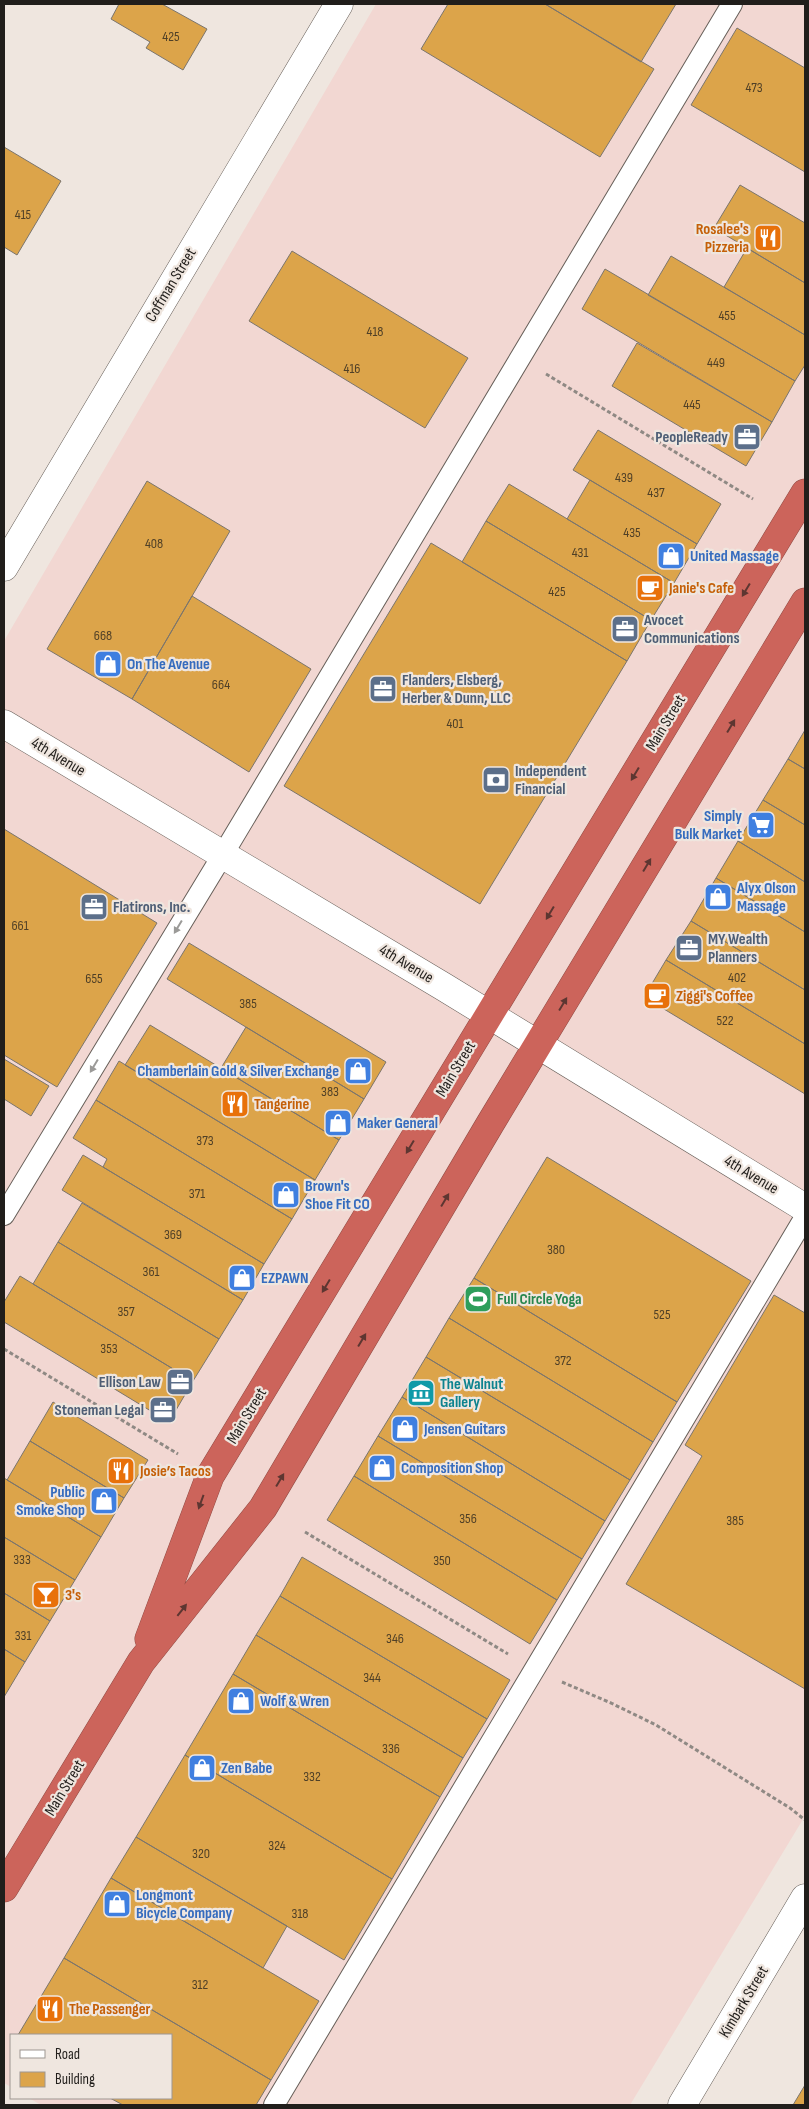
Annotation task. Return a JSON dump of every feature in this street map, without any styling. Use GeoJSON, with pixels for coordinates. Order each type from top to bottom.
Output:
{"type":"FeatureCollection","features":[{"type":"Feature","properties":{"kind":"highway","name":"Main Street"},"geometry":{"type":"LineString","coordinates":[[141,1662],[210,1476],[805,493]]}},
{"type":"Feature","properties":{"kind":"highway","name":"Main Street"},"geometry":{"type":"LineString","coordinates":[[4,1888],[141,1662],[263,1508],[805,602]]}},
{"type":"Feature","properties":{"kind":"street","name":"Coffman Street"},"geometry":{"type":"LineString","coordinates":[[4,567],[339,4]]}},
{"type":"Feature","properties":{"kind":"street","name":"4th Avenue"},"geometry":{"type":"LineString","coordinates":[[4,724],[489,1015],[805,1208]]}},
{"type":"Feature","properties":{"kind":"street","name":"Kimbark Street"},"geometry":{"type":"LineString","coordinates":[[682,2105],[805,1898]]}},
{"type":"Feature","properties":{"kind":"lane"},"geometry":{"type":"LineString","coordinates":[[4,1215],[222,856],[732,4]]}},
{"type":"Feature","properties":{"kind":"lane"},"geometry":{"type":"LineString","coordinates":[[274,2105],[805,1216]]}},
{"type":"Feature","properties":{"kind":"path"},"geometry":{"type":"LineString","coordinates":[[520,358],[752,499]]}},
{"type":"Feature","properties":{"kind":"path"},"geometry":{"type":"LineString","coordinates":[[4,1349],[178,1454]]}},
{"type":"Feature","properties":{"kind":"shaded area"},"geometry":{"type":"Polygon","coordinates":[[[376,4],[805,4],[805,1816],[630,2105],[41,2105],[31,2099],[172,2099],[172,2034],[10,2034],[10,2086],[4,2083],[4,641],[376,4]]]}},
{"type":"Feature","properties":{"kind":"building"},"geometry":{"type":"Polygon","coordinates":[[[119,4],[162,4],[207,29],[183,70],[146,48],[150,42],[111,19],[119,4]]]}},
{"type":"Feature","properties":{"kind":"building"},"geometry":{"type":"Polygon","coordinates":[[[448,4],[545,4],[654,69],[600,157],[421,49],[448,4]]]}},
{"type":"Feature","properties":{"kind":"building"},"geometry":{"type":"Polygon","coordinates":[[[545,4],[676,4],[641,62],[545,4]]]}},
{"type":"Feature","properties":{"kind":"building"},"geometry":{"type":"Polygon","coordinates":[[[737,28],[805,68],[805,172],[691,105],[737,28]]]}},
{"type":"Feature","properties":{"kind":"building"},"geometry":{"type":"Polygon","coordinates":[[[4,147],[61,181],[17,255],[4,247],[4,147]]]}},
{"type":"Feature","properties":{"kind":"building","name":"Rosalee's Pizzeria"},"geometry":{"type":"Polygon","coordinates":[[[740,185],[805,223],[805,283],[714,228],[740,185]]]}},
{"type":"Feature","properties":{"kind":"building"},"geometry":{"type":"Polygon","coordinates":[[[747,248],[805,283],[805,335],[724,287],[747,248]]]}},
{"type":"Feature","properties":{"kind":"building"},"geometry":{"type":"Polygon","coordinates":[[[292,251],[468,358],[425,428],[249,321],[292,251]]]}},
{"type":"Feature","properties":{"kind":"building"},"geometry":{"type":"Polygon","coordinates":[[[671,256],[805,335],[805,365],[795,381],[648,295],[671,256]]]}},
{"type":"Feature","properties":{"kind":"building"},"geometry":{"type":"Polygon","coordinates":[[[605,269],[795,381],[772,422],[582,309],[605,269]]]}},
{"type":"Feature","properties":{"kind":"building"},"geometry":{"type":"Polygon","coordinates":[[[637,343],[772,422],[746,466],[612,386],[637,343]]]}},
{"type":"Feature","properties":{"kind":"building"},"geometry":{"type":"Polygon","coordinates":[[[598,430],[721,504],[697,544],[573,470],[598,430]]]}},
{"type":"Feature","properties":{"kind":"building"},"geometry":{"type":"Polygon","coordinates":[[[590,480],[697,544],[674,583],[567,519],[590,480]]]}},
{"type":"Feature","properties":{"kind":"building"},"geometry":{"type":"Polygon","coordinates":[[[147,481],[230,531],[132,699],[47,649],[147,481]]]}},
{"type":"Feature","properties":{"kind":"building"},"geometry":{"type":"Polygon","coordinates":[[[509,484],[674,583],[651,620],[486,521],[509,484]]]}},
{"type":"Feature","properties":{"kind":"building"},"geometry":{"type":"Polygon","coordinates":[[[486,521],[651,620],[627,661],[462,562],[486,521]]]}},
{"type":"Feature","properties":{"kind":"building"},"geometry":{"type":"Polygon","coordinates":[[[431,543],[627,661],[480,904],[284,786],[431,543]]]}},
{"type":"Feature","properties":{"kind":"building"},"geometry":{"type":"Polygon","coordinates":[[[192,596],[311,669],[249,772],[132,699],[192,596]]]}},
{"type":"Feature","properties":{"kind":"building"},"geometry":{"type":"Polygon","coordinates":[[[805,730],[805,769],[788,759],[805,730]]]}},
{"type":"Feature","properties":{"kind":"building"},"geometry":{"type":"Polygon","coordinates":[[[788,759],[805,769],[805,825],[763,800],[788,759]]]}},
{"type":"Feature","properties":{"kind":"building"},"geometry":{"type":"Polygon","coordinates":[[[763,800],[805,825],[805,882],[738,841],[763,800]]]}},
{"type":"Feature","properties":{"kind":"building"},"geometry":{"type":"Polygon","coordinates":[[[4,829],[157,923],[57,1087],[4,1055],[4,829]]]}},
{"type":"Feature","properties":{"kind":"building"},"geometry":{"type":"Polygon","coordinates":[[[738,841],[805,882],[805,932],[716,878],[738,841]]]}},
{"type":"Feature","properties":{"kind":"building"},"geometry":{"type":"Polygon","coordinates":[[[716,878],[805,932],[805,990],[691,921],[716,878]]]}},
{"type":"Feature","properties":{"kind":"building"},"geometry":{"type":"Polygon","coordinates":[[[691,921],[805,990],[805,1044],[666,960],[691,921]]]}},
{"type":"Feature","properties":{"kind":"building"},"geometry":{"type":"Polygon","coordinates":[[[189,943],[386,1062],[364,1099],[167,979],[189,943]]]}},
{"type":"Feature","properties":{"kind":"building"},"geometry":{"type":"Polygon","coordinates":[[[666,960],[805,1044],[805,1094],[644,997],[666,960]]]}},
{"type":"Feature","properties":{"kind":"building","name":"Tangerine"},"geometry":{"type":"Polygon","coordinates":[[[150,1025],[339,1140],[315,1180],[125,1065],[150,1025]]]}},
{"type":"Feature","properties":{"kind":"building"},"geometry":{"type":"Polygon","coordinates":[[[246,1027],[364,1099],[339,1140],[221,1068],[246,1027]]]}},
{"type":"Feature","properties":{"kind":"building"},"geometry":{"type":"Polygon","coordinates":[[[4,1059],[49,1086],[31,1116],[4,1099],[4,1059]]]}},
{"type":"Feature","properties":{"kind":"building"},"geometry":{"type":"Polygon","coordinates":[[[119,1061],[315,1180],[292,1219],[96,1100],[119,1061]]]}},
{"type":"Feature","properties":{"kind":"building"},"geometry":{"type":"Polygon","coordinates":[[[96,1100],[292,1219],[264,1264],[103,1167],[107,1159],[73,1138],[96,1100]]]}},
{"type":"Feature","properties":{"kind":"building"},"geometry":{"type":"Polygon","coordinates":[[[83,1155],[264,1264],[243,1300],[62,1190],[83,1155]]]}},
{"type":"Feature","properties":{"kind":"building"},"geometry":{"type":"Polygon","coordinates":[[[547,1157],[751,1281],[677,1402],[474,1278],[547,1157]]]}},
{"type":"Feature","properties":{"kind":"building"},"geometry":{"type":"Polygon","coordinates":[[[82,1203],[243,1300],[219,1339],[58,1242],[82,1203]]]}},
{"type":"Feature","properties":{"kind":"building"},"geometry":{"type":"Polygon","coordinates":[[[58,1242],[219,1339],[193,1381],[33,1284],[58,1242]]]}},
{"type":"Feature","properties":{"kind":"building"},"geometry":{"type":"Polygon","coordinates":[[[20,1276],[193,1381],[169,1422],[4,1322],[4,1302],[20,1276]]]}},
{"type":"Feature","properties":{"kind":"building"},"geometry":{"type":"Polygon","coordinates":[[[474,1278],[677,1402],[653,1442],[449,1318],[474,1278]]]}},
{"type":"Feature","properties":{"kind":"building"},"geometry":{"type":"Polygon","coordinates":[[[774,1295],[805,1313],[805,1689],[626,1584],[702,1456],[685,1445],[774,1295]]]}},
{"type":"Feature","properties":{"kind":"building"},"geometry":{"type":"Polygon","coordinates":[[[449,1318],[653,1442],[630,1480],[426,1357],[449,1318]]]}},
{"type":"Feature","properties":{"kind":"building"},"geometry":{"type":"Polygon","coordinates":[[[426,1357],[630,1480],[605,1521],[402,1397],[426,1357]]]}},
{"type":"Feature","properties":{"kind":"building"},"geometry":{"type":"Polygon","coordinates":[[[402,1397],[605,1521],[582,1559],[378,1436],[402,1397]]]}},
{"type":"Feature","properties":{"kind":"building"},"geometry":{"type":"Polygon","coordinates":[[[53,1402],[148,1460],[124,1498],[30,1441],[53,1402]]]}},
{"type":"Feature","properties":{"kind":"building"},"geometry":{"type":"Polygon","coordinates":[[[378,1436],[582,1559],[557,1600],[354,1476],[378,1436]]]}},
{"type":"Feature","properties":{"kind":"building"},"geometry":{"type":"Polygon","coordinates":[[[30,1441],[124,1498],[101,1537],[7,1480],[30,1441]]]}},
{"type":"Feature","properties":{"kind":"building"},"geometry":{"type":"Polygon","coordinates":[[[354,1476],[557,1600],[530,1644],[327,1520],[354,1476]]]}},
{"type":"Feature","properties":{"kind":"building"},"geometry":{"type":"Polygon","coordinates":[[[4,1478],[101,1537],[75,1580],[4,1537],[4,1478]]]}},
{"type":"Feature","properties":{"kind":"building"},"geometry":{"type":"Polygon","coordinates":[[[4,1537],[75,1580],[50,1621],[4,1593],[4,1537]]]}},
{"type":"Feature","properties":{"kind":"building"},"geometry":{"type":"Polygon","coordinates":[[[302,1557],[510,1680],[487,1719],[280,1596],[302,1557]]]}},
{"type":"Feature","properties":{"kind":"building"},"geometry":{"type":"Polygon","coordinates":[[[4,1593],[50,1621],[25,1662],[4,1649],[4,1593]]]}},
{"type":"Feature","properties":{"kind":"building"},"geometry":{"type":"Polygon","coordinates":[[[280,1596],[487,1719],[463,1758],[256,1635],[280,1596]]]}},
{"type":"Feature","properties":{"kind":"building"},"geometry":{"type":"Polygon","coordinates":[[[256,1635],[463,1758],[440,1797],[233,1674],[256,1635]]]}},
{"type":"Feature","properties":{"kind":"building"},"geometry":{"type":"Polygon","coordinates":[[[4,1649],[25,1662],[4,1697],[4,1649]]]}},
{"type":"Feature","properties":{"kind":"building"},"geometry":{"type":"Polygon","coordinates":[[[233,1674],[440,1797],[392,1879],[185,1755],[233,1674]]]}},
{"type":"Feature","properties":{"kind":"building"},"geometry":{"type":"Polygon","coordinates":[[[185,1755],[392,1879],[344,1960],[136,1837],[185,1755]]]}},
{"type":"Feature","properties":{"kind":"building"},"geometry":{"type":"Polygon","coordinates":[[[136,1837],[287,1926],[263,1968],[111,1878],[136,1837]]]}},
{"type":"Feature","properties":{"kind":"building"},"geometry":{"type":"Polygon","coordinates":[[[111,1878],[319,2001],[271,2080],[64,1958],[111,1878]]]}},
{"type":"Feature","properties":{"kind":"building"},"geometry":{"type":"Polygon","coordinates":[[[64,1958],[271,2080],[256,2105],[123,2105],[112,2099],[172,2099],[172,2034],[19,2034],[64,1958]]]}},
{"type":"Feature","properties":{"kind":"building"},"geometry":{"type":"Polygon","coordinates":[[[805,2085],[805,2105],[793,2105],[805,2085]]]}},
{"type":"Feature","properties":{"kind":"place","name":"Rosalee's Pizzeria"},"geometry":{"type":"Point","coordinates":[768,238]}},
{"type":"Feature","properties":{"kind":"place","name":"PeopleReady"},"geometry":{"type":"Point","coordinates":[747,437]}},
{"type":"Feature","properties":{"kind":"place","name":"United Massage"},"geometry":{"type":"Point","coordinates":[671,556]}},
{"type":"Feature","properties":{"kind":"place","name":"Janie's Cafe"},"geometry":{"type":"Point","coordinates":[650,588]}},
{"type":"Feature","properties":{"kind":"place","name":"Avocet Communications"},"geometry":{"type":"Point","coordinates":[625,629]}},
{"type":"Feature","properties":{"kind":"place","name":"On The Avenue"},"geometry":{"type":"Point","coordinates":[108,664]}},
{"type":"Feature","properties":{"kind":"place","name":"Flanders, Elsberg, Herber & Dunn, LLC"},"geometry":{"type":"Point","coordinates":[383,689]}},
{"type":"Feature","properties":{"kind":"place","name":"Independent Financial"},"geometry":{"type":"Point","coordinates":[496,780]}},
{"type":"Feature","properties":{"kind":"place","name":"Simply Bulk Market"},"geometry":{"type":"Point","coordinates":[761,825]}},
{"type":"Feature","properties":{"kind":"place","name":"Alyx Olson Massage"},"geometry":{"type":"Point","coordinates":[718,897]}},
{"type":"Feature","properties":{"kind":"place","name":"Flatirons, Inc."},"geometry":{"type":"Point","coordinates":[94,907]}},
{"type":"Feature","properties":{"kind":"place","name":"MY Wealth Planners"},"geometry":{"type":"Point","coordinates":[689,948]}},
{"type":"Feature","properties":{"kind":"place","name":"Ziggi's Coffee"},"geometry":{"type":"Point","coordinates":[657,996]}},
{"type":"Feature","properties":{"kind":"place","name":"Chamberlain Gold & Silver Exchange"},"geometry":{"type":"Point","coordinates":[358,1071]}},
{"type":"Feature","properties":{"kind":"place","name":"Tangerine"},"geometry":{"type":"Point","coordinates":[235,1104]}},
{"type":"Feature","properties":{"kind":"place","name":"Maker General"},"geometry":{"type":"Point","coordinates":[338,1123]}},
{"type":"Feature","properties":{"kind":"place","name":"Brown's Shoe Fit CO"},"geometry":{"type":"Point","coordinates":[286,1195]}},
{"type":"Feature","properties":{"kind":"place","name":"EZPAWN"},"geometry":{"type":"Point","coordinates":[242,1278]}},
{"type":"Feature","properties":{"kind":"place","name":"Full Circle Yoga"},"geometry":{"type":"Point","coordinates":[478,1299]}},
{"type":"Feature","properties":{"kind":"place","name":"Ellison Law"},"geometry":{"type":"Point","coordinates":[180,1382]}},
{"type":"Feature","properties":{"kind":"place","name":"The Walnut Gallery"},"geometry":{"type":"Point","coordinates":[421,1393]}},
{"type":"Feature","properties":{"kind":"place","name":"Stoneman Legal"},"geometry":{"type":"Point","coordinates":[163,1410]}},
{"type":"Feature","properties":{"kind":"place","name":"Jensen Guitars"},"geometry":{"type":"Point","coordinates":[405,1429]}},
{"type":"Feature","properties":{"kind":"place","name":"Composition Shop"},"geometry":{"type":"Point","coordinates":[382,1468]}},
{"type":"Feature","properties":{"kind":"place","name":"Josie’s Tacos"},"geometry":{"type":"Point","coordinates":[121,1471]}},
{"type":"Feature","properties":{"kind":"place","name":"Public Smoke Shop"},"geometry":{"type":"Point","coordinates":[104,1501]}},
{"type":"Feature","properties":{"kind":"place","name":"3's"},"geometry":{"type":"Point","coordinates":[46,1595]}},
{"type":"Feature","properties":{"kind":"place","name":"Wolf & Wren"},"geometry":{"type":"Point","coordinates":[241,1701]}},
{"type":"Feature","properties":{"kind":"place","name":"Zen Babe"},"geometry":{"type":"Point","coordinates":[202,1768]}},
{"type":"Feature","properties":{"kind":"place","name":"Longmont Bicycle Company"},"geometry":{"type":"Point","coordinates":[117,1904]}},
{"type":"Feature","properties":{"kind":"place","name":"The Passenger"},"geometry":{"type":"Point","coordinates":[50,2009]}}]}
